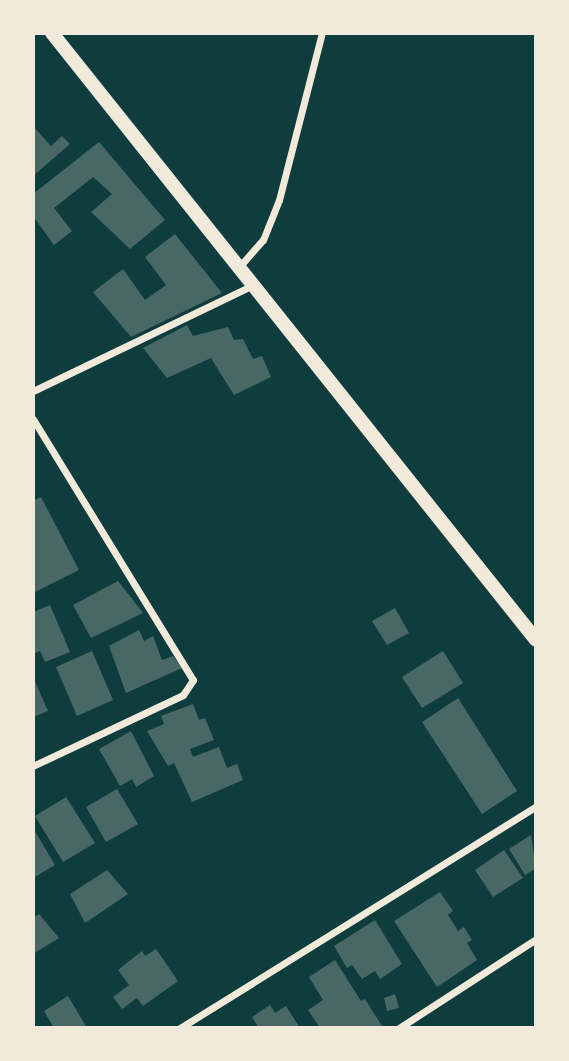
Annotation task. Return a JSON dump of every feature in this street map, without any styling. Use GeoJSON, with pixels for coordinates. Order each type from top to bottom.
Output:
{"type":"FeatureCollection","features":[{"type":"Feature","properties":{"kind":"main road"},"geometry":{"type":"LineString","coordinates":[[52,33],[255,284],[536,640]]}},
{"type":"Feature","properties":{"kind":"street"},"geometry":{"type":"LineString","coordinates":[[240,266],[263,240],[279,200],[322,33]]}},
{"type":"Feature","properties":{"kind":"street"},"geometry":{"type":"LineString","coordinates":[[33,391],[255,284]]}},
{"type":"Feature","properties":{"kind":"street"},"geometry":{"type":"LineString","coordinates":[[33,419],[193,680],[183,695],[33,766]]}},
{"type":"Feature","properties":{"kind":"street"},"geometry":{"type":"LineString","coordinates":[[180,1028],[536,806]]}},
{"type":"Feature","properties":{"kind":"street"},"geometry":{"type":"LineString","coordinates":[[399,1028],[536,939]]}},
{"type":"Feature","properties":{"kind":"building"},"geometry":{"type":"Polygon","coordinates":[[[33,126],[51,146],[62,136],[70,144],[33,176],[33,126]]]}},
{"type":"Feature","properties":{"kind":"building"},"geometry":{"type":"Polygon","coordinates":[[[99,142],[165,220],[130,249],[91,212],[112,194],[93,177],[54,208],[72,231],[54,245],[33,216],[33,194],[99,142]]]}},
{"type":"Feature","properties":{"kind":"building"},"geometry":{"type":"Polygon","coordinates":[[[175,234],[222,293],[131,337],[93,292],[123,269],[145,300],[166,285],[145,257],[175,234]]]}},
{"type":"Feature","properties":{"kind":"building"},"geometry":{"type":"Polygon","coordinates":[[[187,325],[193,336],[228,327],[234,340],[243,339],[253,359],[262,356],[271,377],[234,395],[211,358],[167,378],[143,348],[187,325]]]}},
{"type":"Feature","properties":{"kind":"building"},"geometry":{"type":"Polygon","coordinates":[[[41,497],[79,570],[33,593],[33,501],[41,497]]]}},
{"type":"Feature","properties":{"kind":"building"},"geometry":{"type":"Polygon","coordinates":[[[118,581],[143,613],[91,638],[73,605],[118,581]]]}},
{"type":"Feature","properties":{"kind":"building"},"geometry":{"type":"Polygon","coordinates":[[[50,605],[70,652],[45,662],[40,651],[33,654],[33,612],[50,605]]]}},
{"type":"Feature","properties":{"kind":"building"},"geometry":{"type":"Polygon","coordinates":[[[395,608],[409,633],[387,645],[372,621],[395,608]]]}},
{"type":"Feature","properties":{"kind":"building"},"geometry":{"type":"Polygon","coordinates":[[[139,630],[144,641],[153,636],[162,660],[173,656],[182,668],[126,693],[109,646],[139,630]]]}},
{"type":"Feature","properties":{"kind":"building"},"geometry":{"type":"Polygon","coordinates":[[[92,651],[113,700],[77,716],[56,667],[92,651]]]}},
{"type":"Feature","properties":{"kind":"building"},"geometry":{"type":"Polygon","coordinates":[[[443,651],[463,683],[422,708],[402,677],[443,651]]]}},
{"type":"Feature","properties":{"kind":"building"},"geometry":{"type":"Polygon","coordinates":[[[33,677],[48,711],[33,717],[33,677]]]}},
{"type":"Feature","properties":{"kind":"building"},"geometry":{"type":"Polygon","coordinates":[[[458,698],[517,791],[482,814],[422,722],[458,698]]]}},
{"type":"Feature","properties":{"kind":"building"},"geometry":{"type":"Polygon","coordinates":[[[193,704],[199,720],[205,718],[214,740],[190,749],[193,757],[219,747],[227,768],[237,764],[243,780],[192,802],[174,763],[168,766],[147,731],[164,724],[161,716],[193,704]]]}},
{"type":"Feature","properties":{"kind":"building"},"geometry":{"type":"Polygon","coordinates":[[[131,731],[154,776],[136,787],[132,779],[120,786],[99,749],[131,731]]]}},
{"type":"Feature","properties":{"kind":"building"},"geometry":{"type":"Polygon","coordinates":[[[117,789],[138,824],[106,842],[86,807],[117,789]]]}},
{"type":"Feature","properties":{"kind":"building"},"geometry":{"type":"Polygon","coordinates":[[[66,797],[95,843],[63,862],[35,816],[66,797]]]}},
{"type":"Feature","properties":{"kind":"building"},"geometry":{"type":"Polygon","coordinates":[[[33,828],[55,865],[33,878],[33,828]]]}},
{"type":"Feature","properties":{"kind":"building"},"geometry":{"type":"Polygon","coordinates":[[[531,835],[536,868],[525,875],[509,849],[531,835]]]}},
{"type":"Feature","properties":{"kind":"building"},"geometry":{"type":"Polygon","coordinates":[[[504,850],[523,878],[493,897],[475,870],[504,850]]]}},
{"type":"Feature","properties":{"kind":"building"},"geometry":{"type":"Polygon","coordinates":[[[107,870],[128,894],[85,923],[70,894],[107,870]]]}},
{"type":"Feature","properties":{"kind":"building"},"geometry":{"type":"Polygon","coordinates":[[[440,892],[453,911],[448,915],[458,931],[464,927],[472,940],[467,943],[477,960],[437,987],[394,921],[440,892]]]}},
{"type":"Feature","properties":{"kind":"building"},"geometry":{"type":"Polygon","coordinates":[[[39,914],[59,938],[33,954],[33,918],[39,914]]]}},
{"type":"Feature","properties":{"kind":"building"},"geometry":{"type":"Polygon","coordinates":[[[375,920],[402,964],[380,979],[375,971],[362,979],[352,965],[347,968],[334,946],[375,920]]]}},
{"type":"Feature","properties":{"kind":"building"},"geometry":{"type":"Polygon","coordinates":[[[156,949],[178,981],[143,1006],[137,998],[122,1009],[113,997],[129,985],[118,970],[142,951],[145,956],[156,949]]]}},
{"type":"Feature","properties":{"kind":"building"},"geometry":{"type":"Polygon","coordinates":[[[335,960],[361,1001],[365,999],[382,1026],[320,1028],[308,1010],[323,1000],[309,977],[335,960]]]}},
{"type":"Feature","properties":{"kind":"building"},"geometry":{"type":"Polygon","coordinates":[[[395,994],[399,1008],[387,1011],[384,998],[395,994]]]}},
{"type":"Feature","properties":{"kind":"building"},"geometry":{"type":"Polygon","coordinates":[[[68,996],[87,1028],[54,1028],[44,1011],[68,996]]]}},
{"type":"Feature","properties":{"kind":"building"},"geometry":{"type":"Polygon","coordinates":[[[270,1005],[275,1013],[286,1006],[300,1028],[259,1028],[252,1017],[270,1005]]]}}]}
